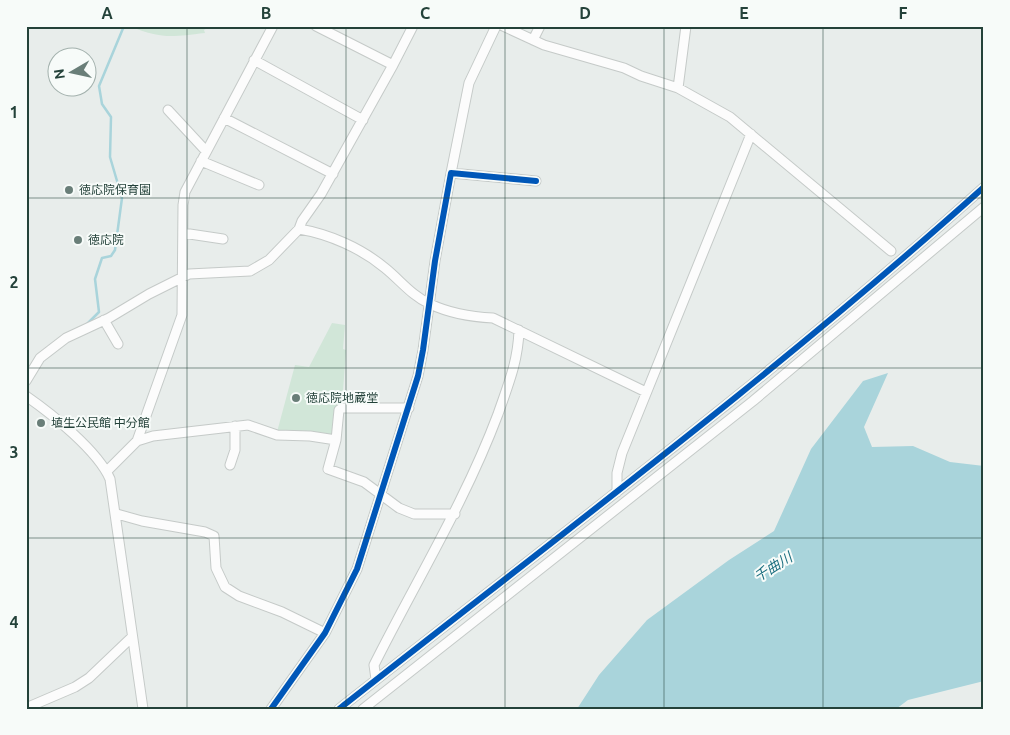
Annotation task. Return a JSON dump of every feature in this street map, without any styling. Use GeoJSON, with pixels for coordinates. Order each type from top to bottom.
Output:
{"type":"FeatureCollection","features":[{"type":"Feature","properties":{"kind":"street"},"geometry":{"type":"LineString","coordinates":[[107,472],[137,441],[179,323],[183,298],[185,192],[273,26]]}},
{"type":"Feature","properties":{"kind":"street"},"geometry":{"type":"LineString","coordinates":[[316,26],[393,65]]}},
{"type":"Feature","properties":{"kind":"street"},"geometry":{"type":"LineString","coordinates":[[26,381],[40,358],[66,338],[104,320],[189,274],[238,273],[255,268],[269,260],[299,229],[333,174],[413,26]]}},
{"type":"Feature","properties":{"kind":"street"},"geometry":{"type":"LineString","coordinates":[[271,709],[325,633],[356,569],[381,494],[409,408],[423,350],[451,173],[469,83],[496,26]]}},
{"type":"Feature","properties":{"kind":"street"},"geometry":{"type":"LineString","coordinates":[[503,26],[544,45],[624,68],[678,88],[730,117],[892,251]]}},
{"type":"Feature","properties":{"kind":"street"},"geometry":{"type":"LineString","coordinates":[[533,40],[540,26]]}},
{"type":"Feature","properties":{"kind":"street"},"geometry":{"type":"LineString","coordinates":[[678,88],[686,26]]}},
{"type":"Feature","properties":{"kind":"street"},"geometry":{"type":"LineString","coordinates":[[254,60],[363,120]]}},
{"type":"Feature","properties":{"kind":"street"},"geometry":{"type":"LineString","coordinates":[[168,110],[206,151]]}},
{"type":"Feature","properties":{"kind":"street"},"geometry":{"type":"LineString","coordinates":[[224,118],[333,174]]}},
{"type":"Feature","properties":{"kind":"street"},"geometry":{"type":"LineString","coordinates":[[617,492],[617,472],[622,453],[751,134]]}},
{"type":"Feature","properties":{"kind":"street"},"geometry":{"type":"LineString","coordinates":[[201,161],[260,185]]}},
{"type":"Feature","properties":{"kind":"street"},"geometry":{"type":"LineString","coordinates":[[451,173],[536,181]]}},
{"type":"Feature","properties":{"kind":"street"},"geometry":{"type":"LineString","coordinates":[[339,709],[617,492],[896,266],[984,187]]}},
{"type":"Feature","properties":{"kind":"street"},"geometry":{"type":"LineString","coordinates":[[363,709],[754,401],[984,207]]}},
{"type":"Feature","properties":{"kind":"street"},"geometry":{"type":"LineString","coordinates":[[299,229],[338,239],[385,267],[402,284],[429,304],[476,318],[493,318],[646,392]]}},
{"type":"Feature","properties":{"kind":"street"},"geometry":{"type":"LineString","coordinates":[[183,232],[223,239]]}},
{"type":"Feature","properties":{"kind":"street"},"geometry":{"type":"LineString","coordinates":[[104,320],[118,344]]}},
{"type":"Feature","properties":{"kind":"street"},"geometry":{"type":"LineString","coordinates":[[376,679],[374,665],[455,514],[481,459],[517,361],[520,330]]}},
{"type":"Feature","properties":{"kind":"street"},"geometry":{"type":"LineString","coordinates":[[26,396],[61,422],[107,472],[117,514],[132,638],[143,709]]}},
{"type":"Feature","properties":{"kind":"street"},"geometry":{"type":"LineString","coordinates":[[409,408],[342,408],[339,410],[336,440],[328,469],[364,482],[399,508],[414,514],[455,514]]}},
{"type":"Feature","properties":{"kind":"street"},"geometry":{"type":"LineString","coordinates":[[137,441],[153,436],[235,426],[248,426],[277,435],[310,436],[336,440]]}},
{"type":"Feature","properties":{"kind":"street"},"geometry":{"type":"LineString","coordinates":[[230,465],[235,450],[235,426]]}},
{"type":"Feature","properties":{"kind":"street"},"geometry":{"type":"LineString","coordinates":[[117,514],[142,521],[205,532],[214,536],[216,568],[225,587],[240,596],[282,612],[325,633]]}},
{"type":"Feature","properties":{"kind":"street"},"geometry":{"type":"LineString","coordinates":[[26,708],[75,688],[89,678],[132,638]]}},
{"type":"Feature","properties":{"kind":"green space"},"geometry":{"type":"Polygon","coordinates":[[[129,26],[207,26],[207,28],[204,30],[205,33],[166,36],[129,26]]]}},
{"type":"Feature","properties":{"kind":"green space"},"geometry":{"type":"Polygon","coordinates":[[[332,323],[345,325],[343,349],[346,350],[342,405],[334,433],[331,435],[277,432],[295,365],[309,367],[332,323]]]}},
{"type":"Feature","properties":{"kind":"water","name":"千曲川"},"geometry":{"type":"Polygon","coordinates":[[[888,373],[864,427],[872,447],[913,446],[950,462],[984,466],[984,681],[908,700],[896,709],[577,709],[599,675],[647,620],[729,560],[774,531],[811,449],[863,381],[888,373]]]}},
{"type":"Feature","properties":{"kind":"waterway"},"geometry":{"type":"LineString","coordinates":[[87,324],[99,312],[95,279],[102,258],[111,256],[115,250],[122,198],[110,157],[111,117],[102,104],[99,86],[124,26]]}},
{"type":"Feature","properties":{"kind":"cycle path"},"geometry":{"type":"LineString","coordinates":[[271,709],[325,633],[357,569],[418,376],[435,261],[451,173],[536,181]]}},
{"type":"Feature","properties":{"kind":"cycle path"},"geometry":{"type":"LineString","coordinates":[[339,709],[747,388],[827,323],[984,187]]}},
{"type":"Feature","properties":{"kind":"place","name":"徳応院保育園"},"geometry":{"type":"Point","coordinates":[69,190]}},
{"type":"Feature","properties":{"kind":"place","name":"徳応院"},"geometry":{"type":"Point","coordinates":[78,240]}},
{"type":"Feature","properties":{"kind":"place","name":"徳応院地蔵堂"},"geometry":{"type":"Point","coordinates":[296,398]}},
{"type":"Feature","properties":{"kind":"place","name":"埴生公民館 中分館"},"geometry":{"type":"Point","coordinates":[41,423]}}]}
